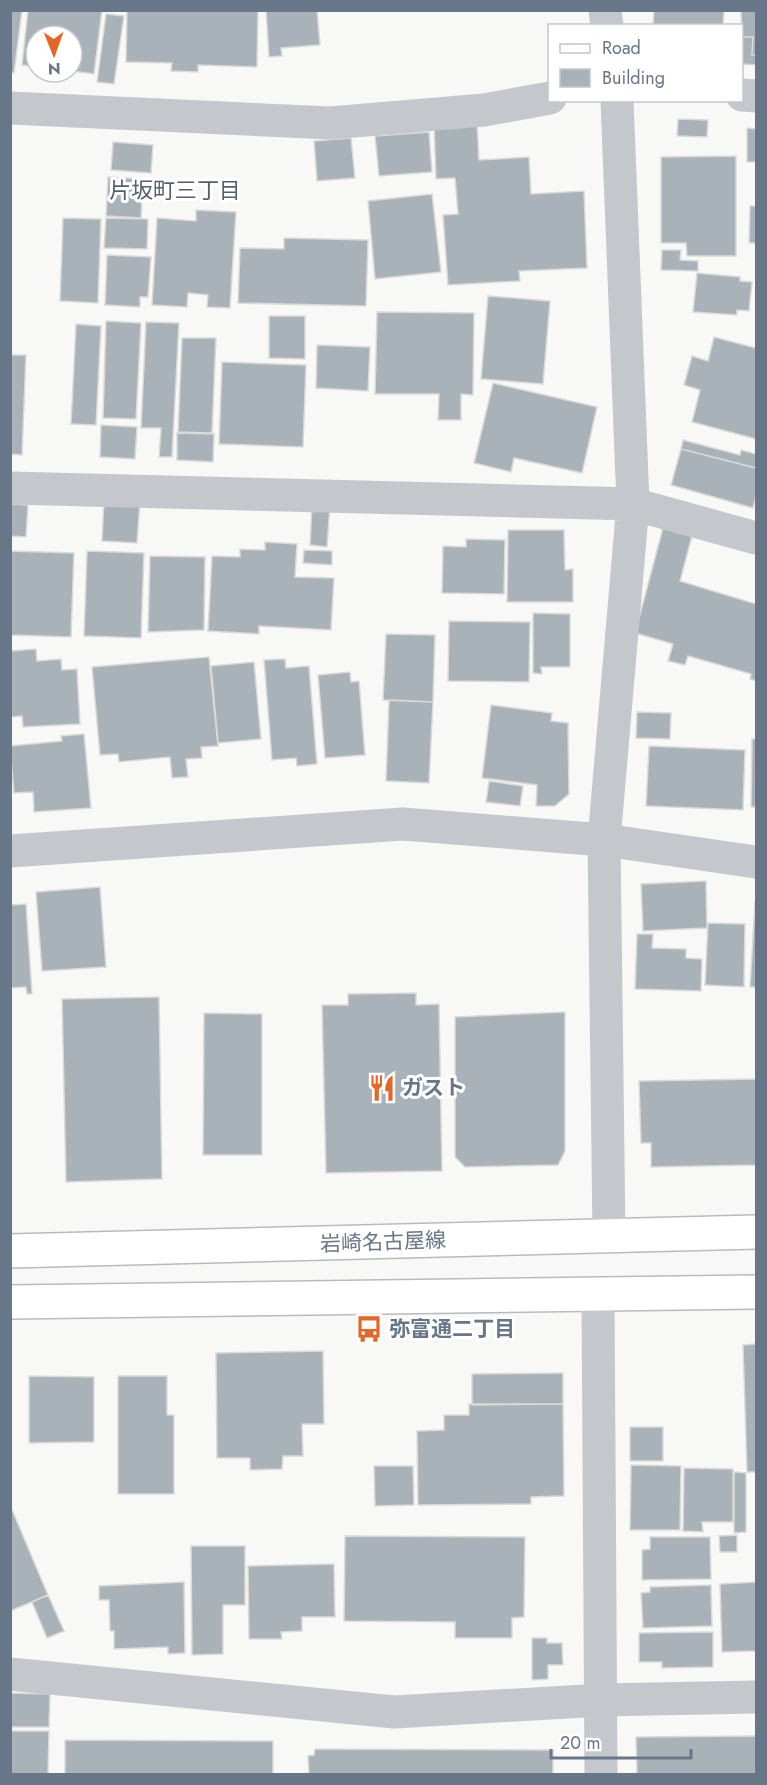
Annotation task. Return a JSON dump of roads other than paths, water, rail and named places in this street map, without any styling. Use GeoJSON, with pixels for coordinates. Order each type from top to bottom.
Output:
{"type":"FeatureCollection","features":[{"type":"Feature","properties":{"kind":"main road","name":"岩崎名古屋線"},"geometry":{"type":"LineString","coordinates":[[10,1251],[756,1232]]}},
{"type":"Feature","properties":{"kind":"main road"},"geometry":{"type":"LineString","coordinates":[[10,1302],[756,1293]]}},
{"type":"Feature","properties":{"kind":"street"},"geometry":{"type":"LineString","coordinates":[[10,108],[330,123],[484,110],[548,98]]}},
{"type":"Feature","properties":{"kind":"street"},"geometry":{"type":"LineString","coordinates":[[609,1236],[603,840],[633,504],[617,102]]}},
{"type":"Feature","properties":{"kind":"street"},"geometry":{"type":"LineString","coordinates":[[10,488],[633,504],[756,538]]}},
{"type":"Feature","properties":{"kind":"street"},"geometry":{"type":"LineString","coordinates":[[10,851],[403,824],[603,840],[756,862]]}},
{"type":"Feature","properties":{"kind":"street"},"geometry":{"type":"LineString","coordinates":[[598,1294],[601,1774]]}},
{"type":"Feature","properties":{"kind":"street"},"geometry":{"type":"LineString","coordinates":[[10,1674],[394,1712],[602,1700],[756,1696]]}},
{"type":"Feature","properties":{"kind":"place","name":"ガスト"},"geometry":{"type":"Point","coordinates":[382,1088]}},
{"type":"Feature","properties":{"kind":"place","name":"弥富通二丁目"},"geometry":{"type":"Point","coordinates":[369,1329]}},
{"type":"Feature","properties":{"kind":"district","name":"片坂町三丁目"},"geometry":{"type":"Point","coordinates":[175,190]}}]}
